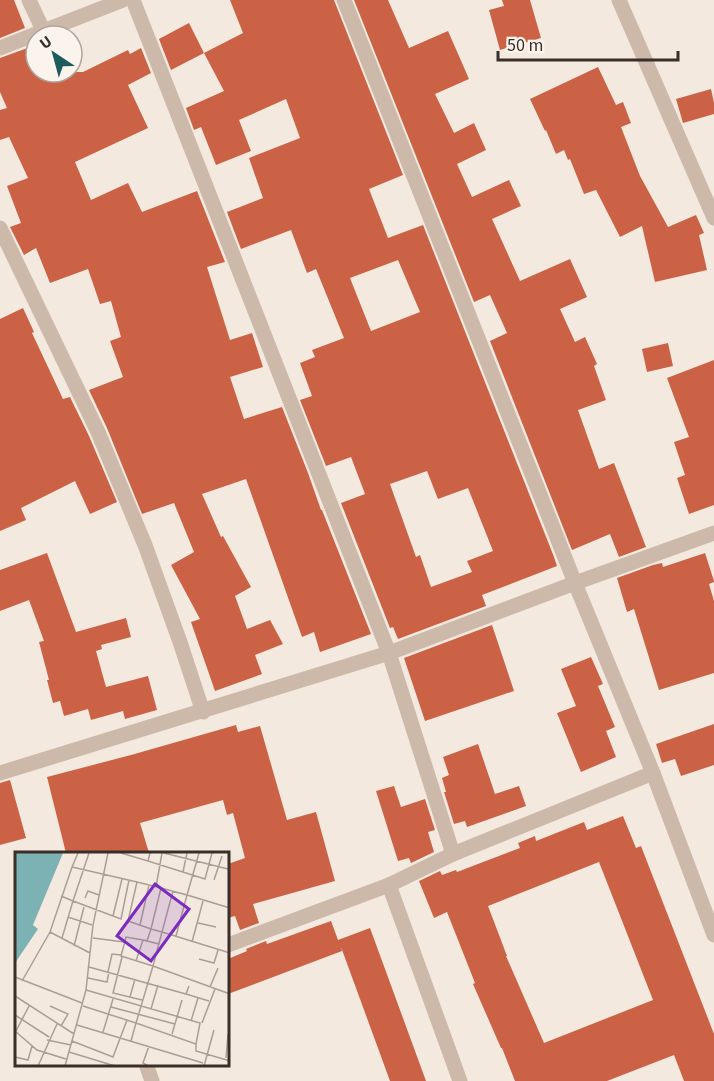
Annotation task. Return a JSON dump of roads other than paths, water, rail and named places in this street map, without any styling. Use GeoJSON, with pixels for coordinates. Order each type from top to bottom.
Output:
{"type":"FeatureCollection","features":[{"type":"Feature","properties":{"kind":"street"},"geometry":{"type":"LineString","coordinates":[[29,0],[40,24]]}},
{"type":"Feature","properties":{"kind":"street"},"geometry":{"type":"LineString","coordinates":[[59,24],[123,0]]}},
{"type":"Feature","properties":{"kind":"street"},"geometry":{"type":"LineString","coordinates":[[133,0],[389,653],[453,854]]}},
{"type":"Feature","properties":{"kind":"street"},"geometry":{"type":"LineString","coordinates":[[344,0],[575,583],[653,773],[714,935]]}},
{"type":"Feature","properties":{"kind":"street"},"geometry":{"type":"LineString","coordinates":[[619,0],[714,218]]}},
{"type":"Feature","properties":{"kind":"street"},"geometry":{"type":"LineString","coordinates":[[0,48],[24,38]]}},
{"type":"Feature","properties":{"kind":"street"},"geometry":{"type":"LineString","coordinates":[[0,228],[98,432],[145,544],[203,711]]}},
{"type":"Feature","properties":{"kind":"street"},"geometry":{"type":"LineString","coordinates":[[0,773],[389,653],[714,532]]}},
{"type":"Feature","properties":{"kind":"street"},"geometry":{"type":"LineString","coordinates":[[230,944],[389,885],[453,854],[653,773]]}},
{"type":"Feature","properties":{"kind":"street"},"geometry":{"type":"LineString","coordinates":[[389,885],[460,1081]]}},
{"type":"Feature","properties":{"kind":"street"},"geometry":{"type":"LineString","coordinates":[[146,1066],[152,1081]]}}]}
